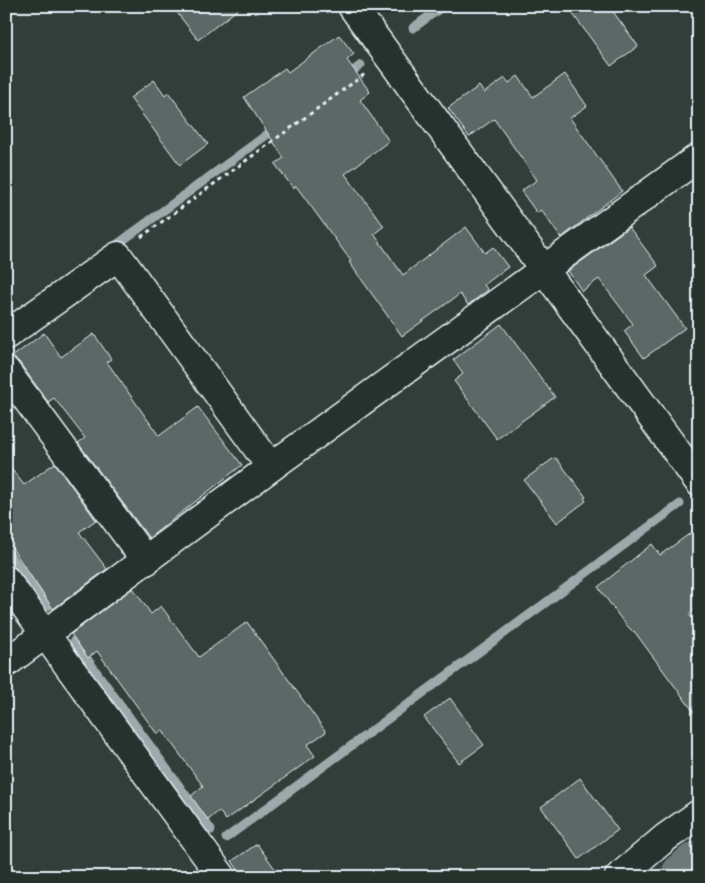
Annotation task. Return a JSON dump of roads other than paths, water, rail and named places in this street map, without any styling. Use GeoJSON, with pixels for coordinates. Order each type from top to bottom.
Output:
{"type":"FeatureCollection","features":[{"type":"Feature","properties":{"kind":"street"},"geometry":{"type":"LineString","coordinates":[[352,6],[699,482]]}},
{"type":"Feature","properties":{"kind":"street"},"geometry":{"type":"LineString","coordinates":[[6,663],[272,467],[699,158]]}},
{"type":"Feature","properties":{"kind":"street"},"geometry":{"type":"LineString","coordinates":[[6,335],[118,256],[272,467]]}},
{"type":"Feature","properties":{"kind":"street"},"geometry":{"type":"LineString","coordinates":[[6,370],[146,561]]}},
{"type":"Feature","properties":{"kind":"street"},"geometry":{"type":"LineString","coordinates":[[6,580],[46,634],[210,873]]}},
{"type":"Feature","properties":{"kind":"street"},"geometry":{"type":"LineString","coordinates":[[619,877],[666,838],[699,814]]}},
{"type":"Feature","properties":{"kind":"waterway"},"geometry":{"type":"LineString","coordinates":[[413,28],[443,6]]}},
{"type":"Feature","properties":{"kind":"waterway"},"geometry":{"type":"LineString","coordinates":[[345,77],[361,65]]}},
{"type":"Feature","properties":{"kind":"waterway"},"geometry":{"type":"LineString","coordinates":[[111,249],[276,128]]}},
{"type":"Feature","properties":{"kind":"waterway"},"geometry":{"type":"LineString","coordinates":[[226,838],[680,504]]}},
{"type":"Feature","properties":{"kind":"waterway"},"geometry":{"type":"LineString","coordinates":[[6,550],[48,606]]}},
{"type":"Feature","properties":{"kind":"waterway"},"geometry":{"type":"LineString","coordinates":[[74,641],[211,830]]}},
{"type":"Feature","properties":{"kind":"waterway"},"geometry":{"type":"LineString","coordinates":[[689,877],[699,869]]}}]}
